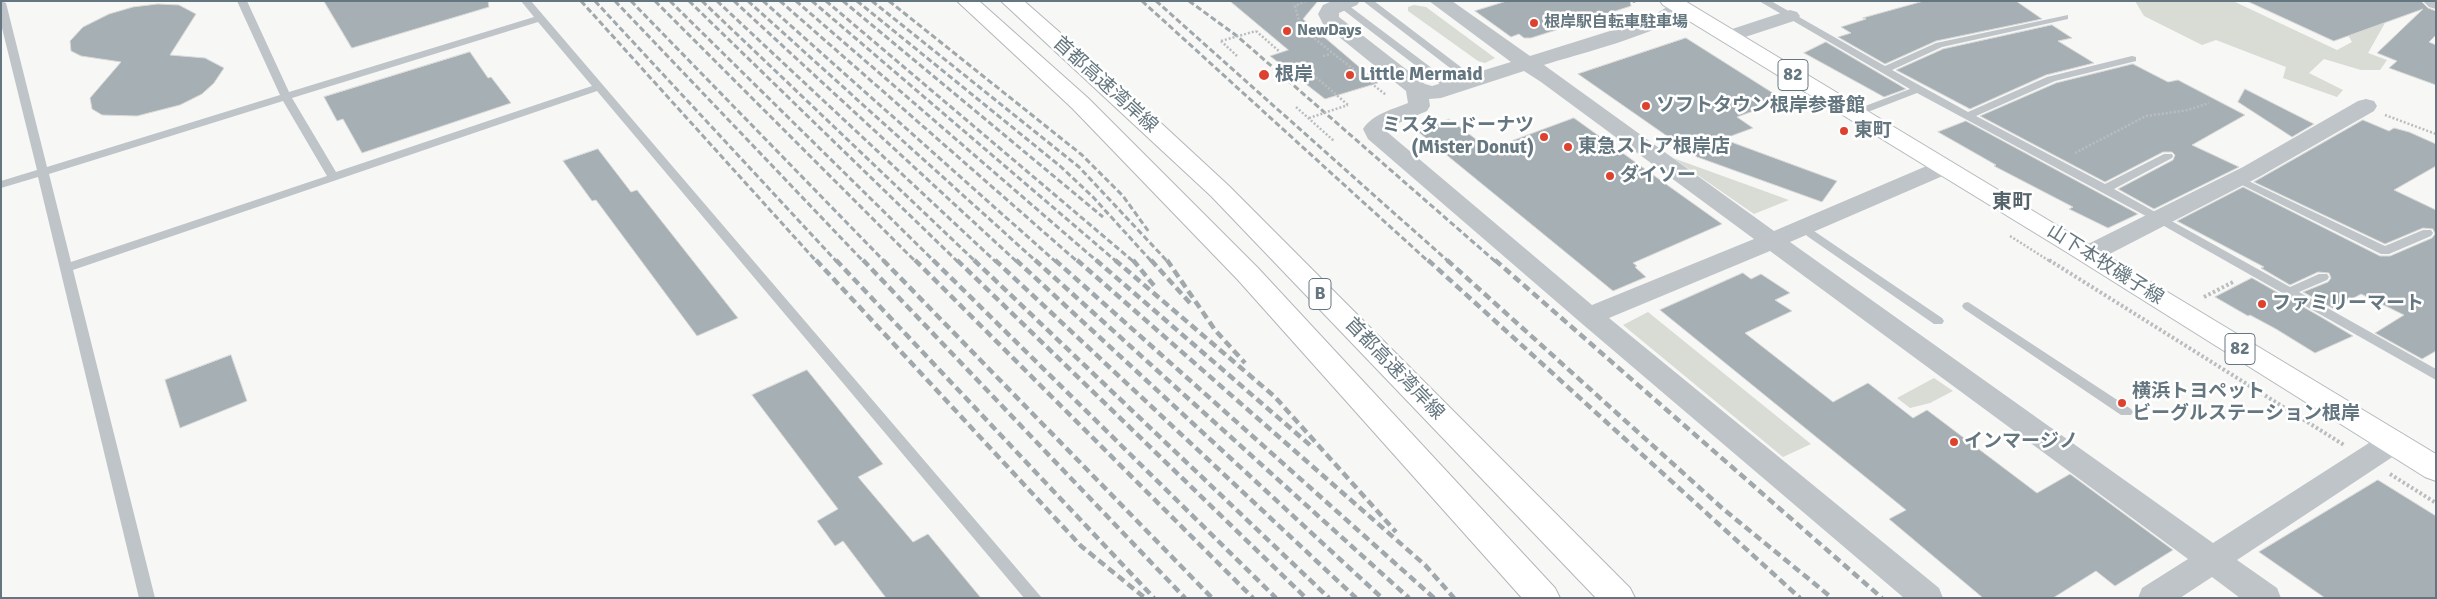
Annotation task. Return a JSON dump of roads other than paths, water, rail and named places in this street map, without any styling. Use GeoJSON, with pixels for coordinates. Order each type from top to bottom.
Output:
{"type":"FeatureCollection","features":[{"type":"Feature","properties":{"kind":"main road","name":"首都高速湾岸線"},"geometry":{"type":"LineString","coordinates":[[967,1],[1080,103],[1248,274],[1543,598]]}},
{"type":"Feature","properties":{"kind":"main road","name":"首都高速湾岸線"},"geometry":{"type":"LineString","coordinates":[[1011,1],[1114,92],[1220,191],[1618,598]]}},
{"type":"Feature","properties":{"kind":"main road","name":"山下本牧磯子線"},"geometry":{"type":"LineString","coordinates":[[1675,4],[2088,254],[2436,469]]}},
{"type":"Feature","properties":{"kind":"street"},"geometry":{"type":"LineString","coordinates":[[1439,1],[1504,48],[1549,77],[2265,598]]}},
{"type":"Feature","properties":{"kind":"street"},"geometry":{"type":"LineString","coordinates":[[1344,2],[1330,9],[1328,14],[1330,20],[1417,89],[1433,93],[1652,24],[1662,20],[1675,4]]}},
{"type":"Feature","properties":{"kind":"street"},"geometry":{"type":"LineString","coordinates":[[1504,48],[1520,50],[1675,4]]}},
{"type":"Feature","properties":{"kind":"street"},"geometry":{"type":"LineString","coordinates":[[1730,36],[1790,16]]}},
{"type":"Feature","properties":{"kind":"street"},"geometry":{"type":"LineString","coordinates":[[1417,89],[1419,106],[1379,123],[1374,129],[1376,134],[1589,316],[1926,598]]}},
{"type":"Feature","properties":{"kind":"street"},"geometry":{"type":"LineString","coordinates":[[2088,254],[2238,179],[2366,106]]}},
{"type":"Feature","properties":{"kind":"street"},"geometry":{"type":"LineString","coordinates":[[1589,316],[1772,241],[1944,167]]}},
{"type":"Feature","properties":{"kind":"street"},"geometry":{"type":"LineString","coordinates":[[2154,598],[2393,442]]}},
{"type":"Feature","properties":{"kind":"lane"},"geometry":{"type":"LineString","coordinates":[[242,1],[286,97],[334,177]]}},
{"type":"Feature","properties":{"kind":"lane"},"geometry":{"type":"LineString","coordinates":[[526,1],[1034,598]]}},
{"type":"Feature","properties":{"kind":"lane"},"geometry":{"type":"LineString","coordinates":[[1368,1],[1467,76],[1477,78]]}},
{"type":"Feature","properties":{"kind":"lane"},"geometry":{"type":"LineString","coordinates":[[1764,1],[1918,89],[2161,219],[2434,372]]}},
{"type":"Feature","properties":{"kind":"lane"},"geometry":{"type":"LineString","coordinates":[[1344,2],[1445,83],[1455,86]]}},
{"type":"Feature","properties":{"kind":"lane"},"geometry":{"type":"LineString","coordinates":[[1,3],[147,598]]}},
{"type":"Feature","properties":{"kind":"lane"},"geometry":{"type":"LineString","coordinates":[[1884,70],[1939,45],[2065,17]]}},
{"type":"Feature","properties":{"kind":"lane"},"geometry":{"type":"LineString","coordinates":[[1,185],[540,18]]}},
{"type":"Feature","properties":{"kind":"lane"},"geometry":{"type":"LineString","coordinates":[[1967,116],[2051,79],[2132,59]]}},
{"type":"Feature","properties":{"kind":"lane"},"geometry":{"type":"LineString","coordinates":[[66,268],[598,87]]}},
{"type":"Feature","properties":{"kind":"lane"},"geometry":{"type":"LineString","coordinates":[[1856,113],[1918,89]]}},
{"type":"Feature","properties":{"kind":"lane"},"geometry":{"type":"LineString","coordinates":[[2106,189],[2168,156]]}},
{"type":"Feature","properties":{"kind":"lane"},"geometry":{"type":"LineString","coordinates":[[2238,179],[2385,250],[2427,233]]}},
{"type":"Feature","properties":{"kind":"lane"},"geometry":{"type":"LineString","coordinates":[[1811,233],[1938,321]]}},
{"type":"Feature","properties":{"kind":"lane"},"geometry":{"type":"LineString","coordinates":[[2290,292],[2323,277]]}},
{"type":"Feature","properties":{"kind":"lane"},"geometry":{"type":"LineString","coordinates":[[1968,306],[2126,412]]}},
{"type":"Feature","properties":{"kind":"railway"},"geometry":{"type":"LineString","coordinates":[[581,1],[817,262]]}},
{"type":"Feature","properties":{"kind":"railway"},"geometry":{"type":"LineString","coordinates":[[595,1],[837,262]]}},
{"type":"Feature","properties":{"kind":"railway"},"geometry":{"type":"LineString","coordinates":[[615,1],[864,262]]}},
{"type":"Feature","properties":{"kind":"railway"},"geometry":{"type":"LineString","coordinates":[[631,1],[885,262]]}},
{"type":"Feature","properties":{"kind":"railway"},"geometry":{"type":"LineString","coordinates":[[655,1],[916,262]]}},
{"type":"Feature","properties":{"kind":"railway"},"geometry":{"type":"LineString","coordinates":[[670,1],[935,262]]}},
{"type":"Feature","properties":{"kind":"railway"},"geometry":{"type":"LineString","coordinates":[[689,1],[958,262]]}},
{"type":"Feature","properties":{"kind":"railway"},"geometry":{"type":"LineString","coordinates":[[702,1],[976,262]]}},
{"type":"Feature","properties":{"kind":"railway"},"geometry":{"type":"LineString","coordinates":[[717,1],[996,262]]}},
{"type":"Feature","properties":{"kind":"railway"},"geometry":{"type":"LineString","coordinates":[[734,1],[1017,262]]}},
{"type":"Feature","properties":{"kind":"railway"},"geometry":{"type":"LineString","coordinates":[[748,1],[1037,262]]}},
{"type":"Feature","properties":{"kind":"railway"},"geometry":{"type":"LineString","coordinates":[[763,1],[1056,262]]}},
{"type":"Feature","properties":{"kind":"railway"},"geometry":{"type":"LineString","coordinates":[[780,1],[1078,262]]}},
{"type":"Feature","properties":{"kind":"railway"},"geometry":{"type":"LineString","coordinates":[[796,1],[1098,262]]}},
{"type":"Feature","properties":{"kind":"railway"},"geometry":{"type":"LineString","coordinates":[[812,1],[1117,262]]}},
{"type":"Feature","properties":{"kind":"railway"},"geometry":{"type":"LineString","coordinates":[[826,1],[1134,262]]}},
{"type":"Feature","properties":{"kind":"railway"},"geometry":{"type":"LineString","coordinates":[[843,1],[1103,217]]}},
{"type":"Feature","properties":{"kind":"railway"},"geometry":{"type":"LineString","coordinates":[[857,1],[1060,166],[1093,197],[1152,262]]}},
{"type":"Feature","properties":{"kind":"railway"},"geometry":{"type":"LineString","coordinates":[[872,1],[1079,167],[1168,262]]}},
{"type":"Feature","properties":{"kind":"railway"},"geometry":{"type":"LineString","coordinates":[[889,1],[1082,155],[1123,196],[1149,232]]}},
{"type":"Feature","properties":{"kind":"railway"},"geometry":{"type":"LineString","coordinates":[[1142,1],[1429,262]]}},
{"type":"Feature","properties":{"kind":"railway"},"geometry":{"type":"LineString","coordinates":[[1156,1],[1449,262]]}},
{"type":"Feature","properties":{"kind":"railway"},"geometry":{"type":"LineString","coordinates":[[1189,1],[1237,36],[1496,262]]}},
{"type":"Feature","properties":{"kind":"railway"},"geometry":{"type":"LineString","coordinates":[[816,260],[1081,546],[1145,598]]}},
{"type":"Feature","properties":{"kind":"railway"},"geometry":{"type":"LineString","coordinates":[[836,260],[1154,598]]}},
{"type":"Feature","properties":{"kind":"railway"},"geometry":{"type":"LineString","coordinates":[[863,260],[1185,598]]}},
{"type":"Feature","properties":{"kind":"railway"},"geometry":{"type":"LineString","coordinates":[[883,260],[1212,598]]}},
{"type":"Feature","properties":{"kind":"railway"},"geometry":{"type":"LineString","coordinates":[[915,260],[1253,598]]}},
{"type":"Feature","properties":{"kind":"railway"},"geometry":{"type":"LineString","coordinates":[[933,260],[1276,598]]}},
{"type":"Feature","properties":{"kind":"railway"},"geometry":{"type":"LineString","coordinates":[[957,260],[1306,598]]}},
{"type":"Feature","properties":{"kind":"railway"},"geometry":{"type":"LineString","coordinates":[[974,260],[1329,598]]}},
{"type":"Feature","properties":{"kind":"railway"},"geometry":{"type":"LineString","coordinates":[[995,260],[1356,598]]}},
{"type":"Feature","properties":{"kind":"railway"},"geometry":{"type":"LineString","coordinates":[[1016,260],[1382,598]]}},
{"type":"Feature","properties":{"kind":"railway"},"geometry":{"type":"LineString","coordinates":[[1035,260],[1409,598]]}},
{"type":"Feature","properties":{"kind":"railway"},"geometry":{"type":"LineString","coordinates":[[1055,260],[1434,598]]}},
{"type":"Feature","properties":{"kind":"railway"},"geometry":{"type":"LineString","coordinates":[[1077,260],[1425,565],[1454,598]]}},
{"type":"Feature","properties":{"kind":"railway"},"geometry":{"type":"LineString","coordinates":[[1096,260],[1311,446]]}},
{"type":"Feature","properties":{"kind":"railway"},"geometry":{"type":"LineString","coordinates":[[1115,260],[1275,397],[1396,532]]}},
{"type":"Feature","properties":{"kind":"railway"},"geometry":{"type":"LineString","coordinates":[[1133,260],[1156,288]]}},
{"type":"Feature","properties":{"kind":"railway"},"geometry":{"type":"LineString","coordinates":[[1151,260],[1190,303]]}},
{"type":"Feature","properties":{"kind":"railway"},"geometry":{"type":"LineString","coordinates":[[1167,260],[1215,330],[1245,363]]}},
{"type":"Feature","properties":{"kind":"railway"},"geometry":{"type":"LineString","coordinates":[[1428,260],[1800,598]]}},
{"type":"Feature","properties":{"kind":"railway"},"geometry":{"type":"LineString","coordinates":[[1447,260],[1722,508],[1832,598]]}},
{"type":"Feature","properties":{"kind":"railway"},"geometry":{"type":"LineString","coordinates":[[1495,260],[1882,598]]}},
{"type":"Feature","properties":{"kind":"place","name":"根岸駅自転車駐車場"},"geometry":{"type":"Point","coordinates":[1534,23]}},
{"type":"Feature","properties":{"kind":"place","name":"NewDays"},"geometry":{"type":"Point","coordinates":[1287,31]}},
{"type":"Feature","properties":{"kind":"place","name":"根岸"},"geometry":{"type":"Point","coordinates":[1264,75]}},
{"type":"Feature","properties":{"kind":"place","name":"Little Mermaid"},"geometry":{"type":"Point","coordinates":[1350,75]}},
{"type":"Feature","properties":{"kind":"place","name":"ソフトタウン根岸参番館"},"geometry":{"type":"Point","coordinates":[1646,106]}},
{"type":"Feature","properties":{"kind":"place","name":"東町"},"geometry":{"type":"Point","coordinates":[1844,131]}},
{"type":"Feature","properties":{"kind":"place","name":"ミスタードーナツ (Mister Donut)"},"geometry":{"type":"Point","coordinates":[1544,137]}},
{"type":"Feature","properties":{"kind":"place","name":"東急ストア根岸店"},"geometry":{"type":"Point","coordinates":[1568,147]}},
{"type":"Feature","properties":{"kind":"place","name":"ダイソー"},"geometry":{"type":"Point","coordinates":[1610,176]}},
{"type":"Feature","properties":{"kind":"place","name":"ファミリーマート"},"geometry":{"type":"Point","coordinates":[2262,304]}},
{"type":"Feature","properties":{"kind":"place","name":"横浜トヨペット ビーグルステーション根岸"},"geometry":{"type":"Point","coordinates":[2122,403]}},
{"type":"Feature","properties":{"kind":"place","name":"インマージノ"},"geometry":{"type":"Point","coordinates":[1954,442]}},
{"type":"Feature","properties":{"kind":"district","name":"東町"},"geometry":{"type":"Point","coordinates":[2012,203]}}]}
